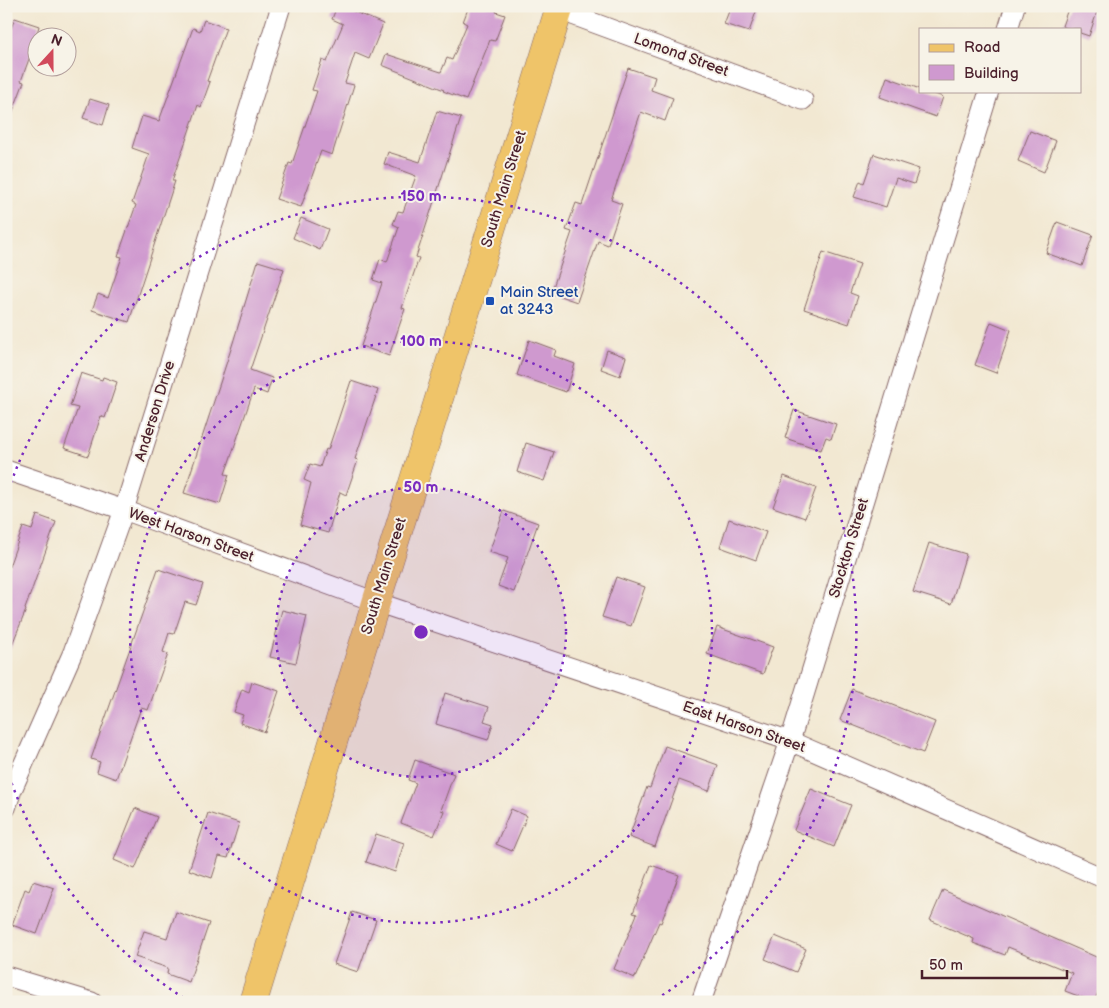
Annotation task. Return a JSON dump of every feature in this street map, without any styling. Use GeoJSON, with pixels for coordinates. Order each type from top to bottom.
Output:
{"type":"FeatureCollection","features":[{"type":"Feature","properties":{"kind":"main road","name":"South Main Street"},"geometry":{"type":"LineString","coordinates":[[253,1002],[559,8]]}},
{"type":"Feature","properties":{"kind":"street","name":"Anderson Drive"},"geometry":{"type":"LineString","coordinates":[[6,808],[73,652],[124,510],[281,6]]}},
{"type":"Feature","properties":{"kind":"street"},"geometry":{"type":"LineString","coordinates":[[1008,28],[1015,6]]}},
{"type":"Feature","properties":{"kind":"street","name":"Lomond Street"},"geometry":{"type":"LineString","coordinates":[[559,8],[803,100]]}},
{"type":"Feature","properties":{"kind":"street","name":"Stockton Street"},"geometry":{"type":"LineString","coordinates":[[701,1002],[790,741],[989,92]]}},
{"type":"Feature","properties":{"kind":"street","name":"West Harson Street"},"geometry":{"type":"LineString","coordinates":[[6,470],[124,510],[376,602]]}},
{"type":"Feature","properties":{"kind":"street","name":"East Harson Street"},"geometry":{"type":"LineString","coordinates":[[376,602],[790,741],[1103,878]]}},
{"type":"Feature","properties":{"kind":"street"},"geometry":{"type":"LineString","coordinates":[[6,976],[92,1002]]}},
{"type":"Feature","properties":{"kind":"building"},"geometry":{"type":"Polygon","coordinates":[[[337,6],[383,24],[369,59],[355,53],[345,83],[354,85],[332,155],[321,151],[301,207],[276,199],[289,163],[292,164],[317,91],[312,90],[322,60],[327,62],[343,24],[332,19],[337,6]]]}},
{"type":"Feature","properties":{"kind":"building"},"geometry":{"type":"Polygon","coordinates":[[[469,6],[498,6],[496,12],[505,15],[495,41],[490,40],[466,100],[382,65],[386,54],[441,72],[447,58],[452,60],[467,24],[463,22],[469,6]]]}},
{"type":"Feature","properties":{"kind":"building"},"geometry":{"type":"Polygon","coordinates":[[[731,6],[758,6],[749,32],[724,24],[731,6]]]}},
{"type":"Feature","properties":{"kind":"building"},"geometry":{"type":"Polygon","coordinates":[[[1069,6],[1099,6],[1089,36],[1082,34],[1082,28],[1066,28],[1062,26],[1069,6]]]}},
{"type":"Feature","properties":{"kind":"building"},"geometry":{"type":"Polygon","coordinates":[[[15,18],[39,26],[38,28],[28,28],[28,62],[21,81],[24,82],[8,124],[6,124],[6,41],[15,18]]]}},
{"type":"Feature","properties":{"kind":"building"},"geometry":{"type":"Polygon","coordinates":[[[204,20],[226,28],[207,81],[210,82],[201,107],[198,105],[172,181],[175,181],[129,322],[92,310],[98,294],[108,298],[122,257],[118,256],[136,205],[132,203],[149,154],[132,148],[142,116],[159,121],[193,28],[200,31],[204,20]]]}},
{"type":"Feature","properties":{"kind":"building"},"geometry":{"type":"Polygon","coordinates":[[[628,68],[655,77],[651,90],[673,98],[665,121],[641,112],[611,200],[622,204],[608,245],[598,241],[577,302],[551,293],[572,232],[566,230],[576,203],[582,205],[628,68]]]}},
{"type":"Feature","properties":{"kind":"building"},"geometry":{"type":"Polygon","coordinates":[[[887,77],[919,89],[919,92],[930,92],[943,97],[936,117],[880,97],[887,77]]]}},
{"type":"Feature","properties":{"kind":"building"},"geometry":{"type":"Polygon","coordinates":[[[90,99],[109,105],[103,125],[83,118],[90,99]]]}},
{"type":"Feature","properties":{"kind":"building"},"geometry":{"type":"Polygon","coordinates":[[[437,111],[461,118],[416,257],[419,258],[402,308],[405,309],[389,356],[361,346],[382,283],[373,280],[380,259],[387,262],[399,227],[393,224],[398,211],[403,212],[416,176],[384,164],[388,152],[420,162],[437,111]]]}},
{"type":"Feature","properties":{"kind":"building"},"geometry":{"type":"Polygon","coordinates":[[[1030,131],[1056,141],[1044,172],[1018,161],[1030,131]]]}},
{"type":"Feature","properties":{"kind":"building"},"geometry":{"type":"Polygon","coordinates":[[[874,154],[919,169],[914,184],[896,178],[886,207],[854,197],[860,181],[864,183],[874,154]]]}},
{"type":"Feature","properties":{"kind":"building"},"geometry":{"type":"Polygon","coordinates":[[[301,218],[328,229],[320,250],[293,238],[301,218]]]}},
{"type":"Feature","properties":{"kind":"building"},"geometry":{"type":"Polygon","coordinates":[[[1057,222],[1093,235],[1082,266],[1046,253],[1057,222]]]}},
{"type":"Feature","properties":{"kind":"building"},"geometry":{"type":"Polygon","coordinates":[[[823,252],[860,264],[850,293],[858,296],[849,324],[804,309],[823,252]]]}},
{"type":"Feature","properties":{"kind":"building"},"geometry":{"type":"Polygon","coordinates":[[[258,261],[284,269],[250,370],[272,378],[267,394],[254,389],[225,474],[229,475],[220,504],[184,493],[258,261]]]}},
{"type":"Feature","properties":{"kind":"building"},"geometry":{"type":"Polygon","coordinates":[[[991,322],[1011,330],[996,373],[975,365],[991,322]]]}},
{"type":"Feature","properties":{"kind":"building"},"geometry":{"type":"Polygon","coordinates":[[[529,340],[556,350],[554,356],[575,364],[566,392],[517,375],[529,340]]]}},
{"type":"Feature","properties":{"kind":"building"},"geometry":{"type":"Polygon","coordinates":[[[607,350],[626,357],[620,376],[601,369],[607,350]]]}},
{"type":"Feature","properties":{"kind":"building"},"geometry":{"type":"Polygon","coordinates":[[[81,373],[102,380],[103,377],[117,382],[105,418],[101,416],[88,456],[64,448],[78,408],[70,406],[81,373]]]}},
{"type":"Feature","properties":{"kind":"building"},"geometry":{"type":"Polygon","coordinates":[[[351,381],[378,390],[355,459],[358,460],[346,495],[340,492],[328,533],[300,525],[311,483],[304,480],[310,464],[320,467],[326,449],[328,450],[351,381]]]}},
{"type":"Feature","properties":{"kind":"building"},"geometry":{"type":"Polygon","coordinates":[[[794,410],[836,424],[831,439],[826,437],[821,450],[785,438],[794,410]]]}},
{"type":"Feature","properties":{"kind":"building"},"geometry":{"type":"Polygon","coordinates":[[[526,443],[554,452],[544,481],[517,472],[526,443]]]}},
{"type":"Feature","properties":{"kind":"building"},"geometry":{"type":"Polygon","coordinates":[[[784,476],[816,488],[805,518],[773,507],[784,476]]]}},
{"type":"Feature","properties":{"kind":"building"},"geometry":{"type":"Polygon","coordinates":[[[504,511],[538,523],[514,592],[498,586],[508,558],[489,552],[504,511]]]}},
{"type":"Feature","properties":{"kind":"building"},"geometry":{"type":"Polygon","coordinates":[[[37,515],[56,522],[26,610],[7,657],[6,575],[23,527],[32,530],[37,515]]]}},
{"type":"Feature","properties":{"kind":"building"},"geometry":{"type":"Polygon","coordinates":[[[729,519],[766,532],[756,560],[720,547],[729,519]]]}},
{"type":"Feature","properties":{"kind":"building"},"geometry":{"type":"Polygon","coordinates":[[[929,543],[966,554],[951,604],[913,592],[929,543]]]}},
{"type":"Feature","properties":{"kind":"building"},"geometry":{"type":"Polygon","coordinates":[[[158,569],[203,584],[196,605],[185,602],[174,634],[169,633],[163,652],[168,654],[148,710],[141,708],[116,779],[97,772],[100,762],[91,759],[158,569]]]}},
{"type":"Feature","properties":{"kind":"building"},"geometry":{"type":"Polygon","coordinates":[[[616,577],[645,587],[631,626],[602,617],[616,577]]]}},
{"type":"Feature","properties":{"kind":"building"},"geometry":{"type":"Polygon","coordinates":[[[282,610],[307,616],[296,663],[270,657],[282,610]]]}},
{"type":"Feature","properties":{"kind":"building"},"geometry":{"type":"Polygon","coordinates":[[[717,627],[773,647],[763,674],[707,654],[717,627]]]}},
{"type":"Feature","properties":{"kind":"building"},"geometry":{"type":"Polygon","coordinates":[[[252,682],[279,691],[265,732],[240,723],[243,715],[234,712],[242,689],[249,692],[252,682]]]}},
{"type":"Feature","properties":{"kind":"building"},"geometry":{"type":"Polygon","coordinates":[[[852,689],[935,722],[923,753],[840,720],[852,689]]]}},
{"type":"Feature","properties":{"kind":"building"},"geometry":{"type":"Polygon","coordinates":[[[445,693],[489,707],[484,721],[493,724],[488,740],[436,724],[445,693]]]}},
{"type":"Feature","properties":{"kind":"building"},"geometry":{"type":"Polygon","coordinates":[[[665,746],[718,765],[709,791],[679,780],[655,847],[629,837],[647,787],[650,788],[665,746]]]}},
{"type":"Feature","properties":{"kind":"building"},"geometry":{"type":"Polygon","coordinates":[[[415,760],[454,774],[441,810],[444,811],[434,836],[401,823],[416,783],[408,780],[415,760]]]}},
{"type":"Feature","properties":{"kind":"building"},"geometry":{"type":"Polygon","coordinates":[[[811,789],[851,805],[834,847],[794,830],[811,789]]]}},
{"type":"Feature","properties":{"kind":"building"},"geometry":{"type":"Polygon","coordinates":[[[135,808],[157,817],[135,869],[114,860],[135,808]]]}},
{"type":"Feature","properties":{"kind":"building"},"geometry":{"type":"Polygon","coordinates":[[[511,809],[527,816],[512,851],[496,844],[511,809]]]}},
{"type":"Feature","properties":{"kind":"building"},"geometry":{"type":"Polygon","coordinates":[[[208,813],[239,823],[228,858],[219,856],[212,878],[189,870],[208,813]]]}},
{"type":"Feature","properties":{"kind":"building"},"geometry":{"type":"Polygon","coordinates":[[[376,834],[404,843],[395,872],[366,862],[376,834]]]}},
{"type":"Feature","properties":{"kind":"building"},"geometry":{"type":"Polygon","coordinates":[[[651,865],[679,875],[661,923],[659,922],[635,978],[614,969],[637,914],[633,913],[651,865]]]}},
{"type":"Feature","properties":{"kind":"building"},"geometry":{"type":"Polygon","coordinates":[[[33,881],[54,888],[37,934],[12,925],[25,889],[29,891],[33,881]]]}},
{"type":"Feature","properties":{"kind":"building"},"geometry":{"type":"Polygon","coordinates":[[[943,890],[1103,960],[1103,980],[1094,1002],[1065,991],[1072,973],[1008,947],[1005,955],[973,943],[974,939],[930,920],[943,890]]]}},
{"type":"Feature","properties":{"kind":"building"},"geometry":{"type":"Polygon","coordinates":[[[176,912],[209,923],[189,982],[167,974],[168,968],[135,957],[144,931],[167,938],[176,912]]]}},
{"type":"Feature","properties":{"kind":"building"},"geometry":{"type":"Polygon","coordinates":[[[352,912],[376,920],[358,972],[334,964],[352,912]]]}},
{"type":"Feature","properties":{"kind":"building"},"geometry":{"type":"Polygon","coordinates":[[[775,936],[806,949],[796,972],[765,959],[775,936]]]}},
{"type":"Feature","properties":{"kind":"place","name":"Main Street at 3243"},"geometry":{"type":"Point","coordinates":[490,301]}}]}
